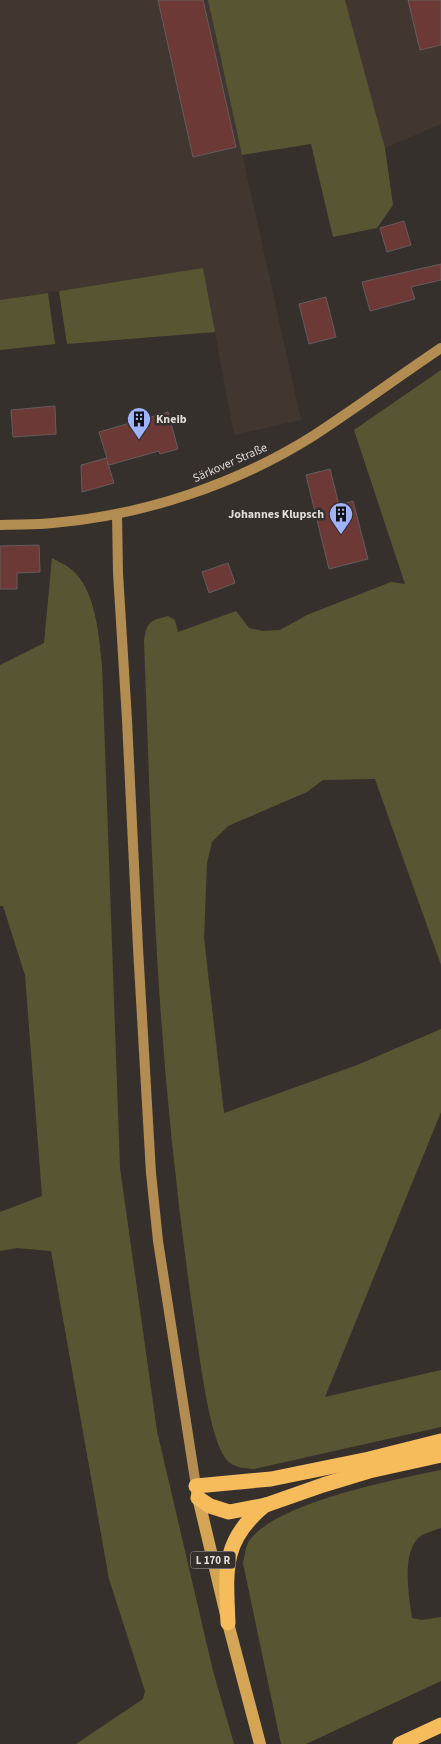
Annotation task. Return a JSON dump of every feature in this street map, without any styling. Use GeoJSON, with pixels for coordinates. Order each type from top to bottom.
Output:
{"type":"FeatureCollection","features":[{"type":"Feature","properties":{"kind":"highway"},"geometry":{"type":"LineString","coordinates":[[197,1492],[369,1459],[441,1441]]}},
{"type":"Feature","properties":{"kind":"highway"},"geometry":{"type":"LineString","coordinates":[[197,1492],[210,1506],[229,1512],[266,1505],[369,1471],[441,1455]]}},
{"type":"Feature","properties":{"kind":"highway"},"geometry":{"type":"LineString","coordinates":[[228,1623],[226,1576],[230,1550],[240,1531],[252,1516],[266,1505]]}},
{"type":"Feature","properties":{"kind":"highway"},"geometry":{"type":"LineString","coordinates":[[400,1744],[441,1725]]}},
{"type":"Feature","properties":{"kind":"main road","name":"Särkover Straße"},"geometry":{"type":"LineString","coordinates":[[0,525],[53,523],[116,514],[168,501],[205,489],[256,466],[312,436],[441,348]]}},
{"type":"Feature","properties":{"kind":"main road","name":"L 170 R"},"geometry":{"type":"LineString","coordinates":[[116,514],[139,958],[158,1241],[197,1492],[228,1623],[260,1744]]}},
{"type":"Feature","properties":{"kind":"shaded area"},"geometry":{"type":"Polygon","coordinates":[[[0,0],[208,0],[301,420],[234,435],[203,268],[0,300],[0,0]]]}},
{"type":"Feature","properties":{"kind":"shaded area"},"geometry":{"type":"Polygon","coordinates":[[[208,0],[345,0],[385,148],[393,205],[377,228],[333,237],[311,144],[242,155],[208,0]]]}},
{"type":"Feature","properties":{"kind":"shaded area"},"geometry":{"type":"Polygon","coordinates":[[[345,0],[441,0],[441,124],[385,148],[345,0]]]}},
{"type":"Feature","properties":{"kind":"shaded area"},"geometry":{"type":"Polygon","coordinates":[[[203,268],[215,332],[67,344],[59,291],[203,268]]]}},
{"type":"Feature","properties":{"kind":"shaded area"},"geometry":{"type":"Polygon","coordinates":[[[48,293],[55,344],[0,350],[0,300],[48,293]]]}},
{"type":"Feature","properties":{"kind":"shaded area"},"geometry":{"type":"Polygon","coordinates":[[[441,370],[441,965],[375,779],[323,780],[307,792],[228,826],[212,842],[207,863],[204,938],[224,1113],[357,1065],[441,1029],[441,1112],[325,1397],[441,1370],[441,1427],[254,1469],[243,1468],[233,1465],[227,1460],[215,1434],[210,1416],[182,1234],[167,1094],[157,955],[148,758],[145,635],[150,623],[168,616],[175,620],[178,632],[236,611],[249,628],[263,631],[280,630],[307,615],[391,582],[405,584],[354,430],[441,370]]]}},
{"type":"Feature","properties":{"kind":"shaded area"},"geometry":{"type":"Polygon","coordinates":[[[52,558],[70,568],[80,579],[91,602],[98,628],[102,666],[120,1168],[157,1431],[213,1671],[234,1744],[76,1744],[143,1699],[145,1691],[109,1579],[51,1251],[17,1248],[0,1251],[0,1212],[42,1196],[25,975],[3,906],[0,906],[0,665],[44,643],[52,558]]]}},
{"type":"Feature","properties":{"kind":"shaded area"},"geometry":{"type":"Polygon","coordinates":[[[441,1470],[441,1528],[422,1535],[415,1542],[408,1562],[408,1586],[412,1618],[422,1620],[441,1617],[441,1681],[306,1744],[281,1744],[243,1563],[249,1541],[263,1527],[309,1504],[367,1486],[441,1470]]]}},
{"type":"Feature","properties":{"kind":"building"},"geometry":{"type":"Polygon","coordinates":[[[158,0],[203,0],[236,147],[193,157],[158,0]]]}},
{"type":"Feature","properties":{"kind":"building"},"geometry":{"type":"Polygon","coordinates":[[[408,0],[441,0],[441,45],[420,50],[408,0]]]}},
{"type":"Feature","properties":{"kind":"building"},"geometry":{"type":"Polygon","coordinates":[[[404,221],[411,245],[387,252],[380,228],[404,221]]]}},
{"type":"Feature","properties":{"kind":"building"},"geometry":{"type":"Polygon","coordinates":[[[441,264],[441,280],[411,287],[415,299],[370,311],[362,282],[441,264]]]}},
{"type":"Feature","properties":{"kind":"building"},"geometry":{"type":"Polygon","coordinates":[[[326,297],[336,337],[309,344],[299,304],[326,297]]]}},
{"type":"Feature","properties":{"kind":"building"},"geometry":{"type":"Polygon","coordinates":[[[55,406],[56,434],[13,437],[11,410],[55,406]]]}},
{"type":"Feature","properties":{"kind":"building","name":"Kneib"},"geometry":{"type":"Polygon","coordinates":[[[168,412],[178,449],[160,454],[159,451],[109,465],[107,461],[114,483],[82,492],[81,465],[107,458],[99,432],[168,412]]]}},
{"type":"Feature","properties":{"kind":"building","name":"Johannes Klupsch"},"geometry":{"type":"Polygon","coordinates":[[[330,469],[339,505],[353,501],[368,559],[329,569],[306,475],[330,469]]]}},
{"type":"Feature","properties":{"kind":"building"},"geometry":{"type":"Polygon","coordinates":[[[39,545],[40,572],[17,573],[17,589],[0,589],[0,546],[39,545]]]}},
{"type":"Feature","properties":{"kind":"building"},"geometry":{"type":"Polygon","coordinates":[[[228,563],[235,583],[209,593],[202,572],[228,563]]]}},
{"type":"Feature","properties":{"kind":"place","name":"Kneib"},"geometry":{"type":"Point","coordinates":[139,440]}},
{"type":"Feature","properties":{"kind":"place","name":"Johannes Klupsch"},"geometry":{"type":"Point","coordinates":[341,535]}}]}
